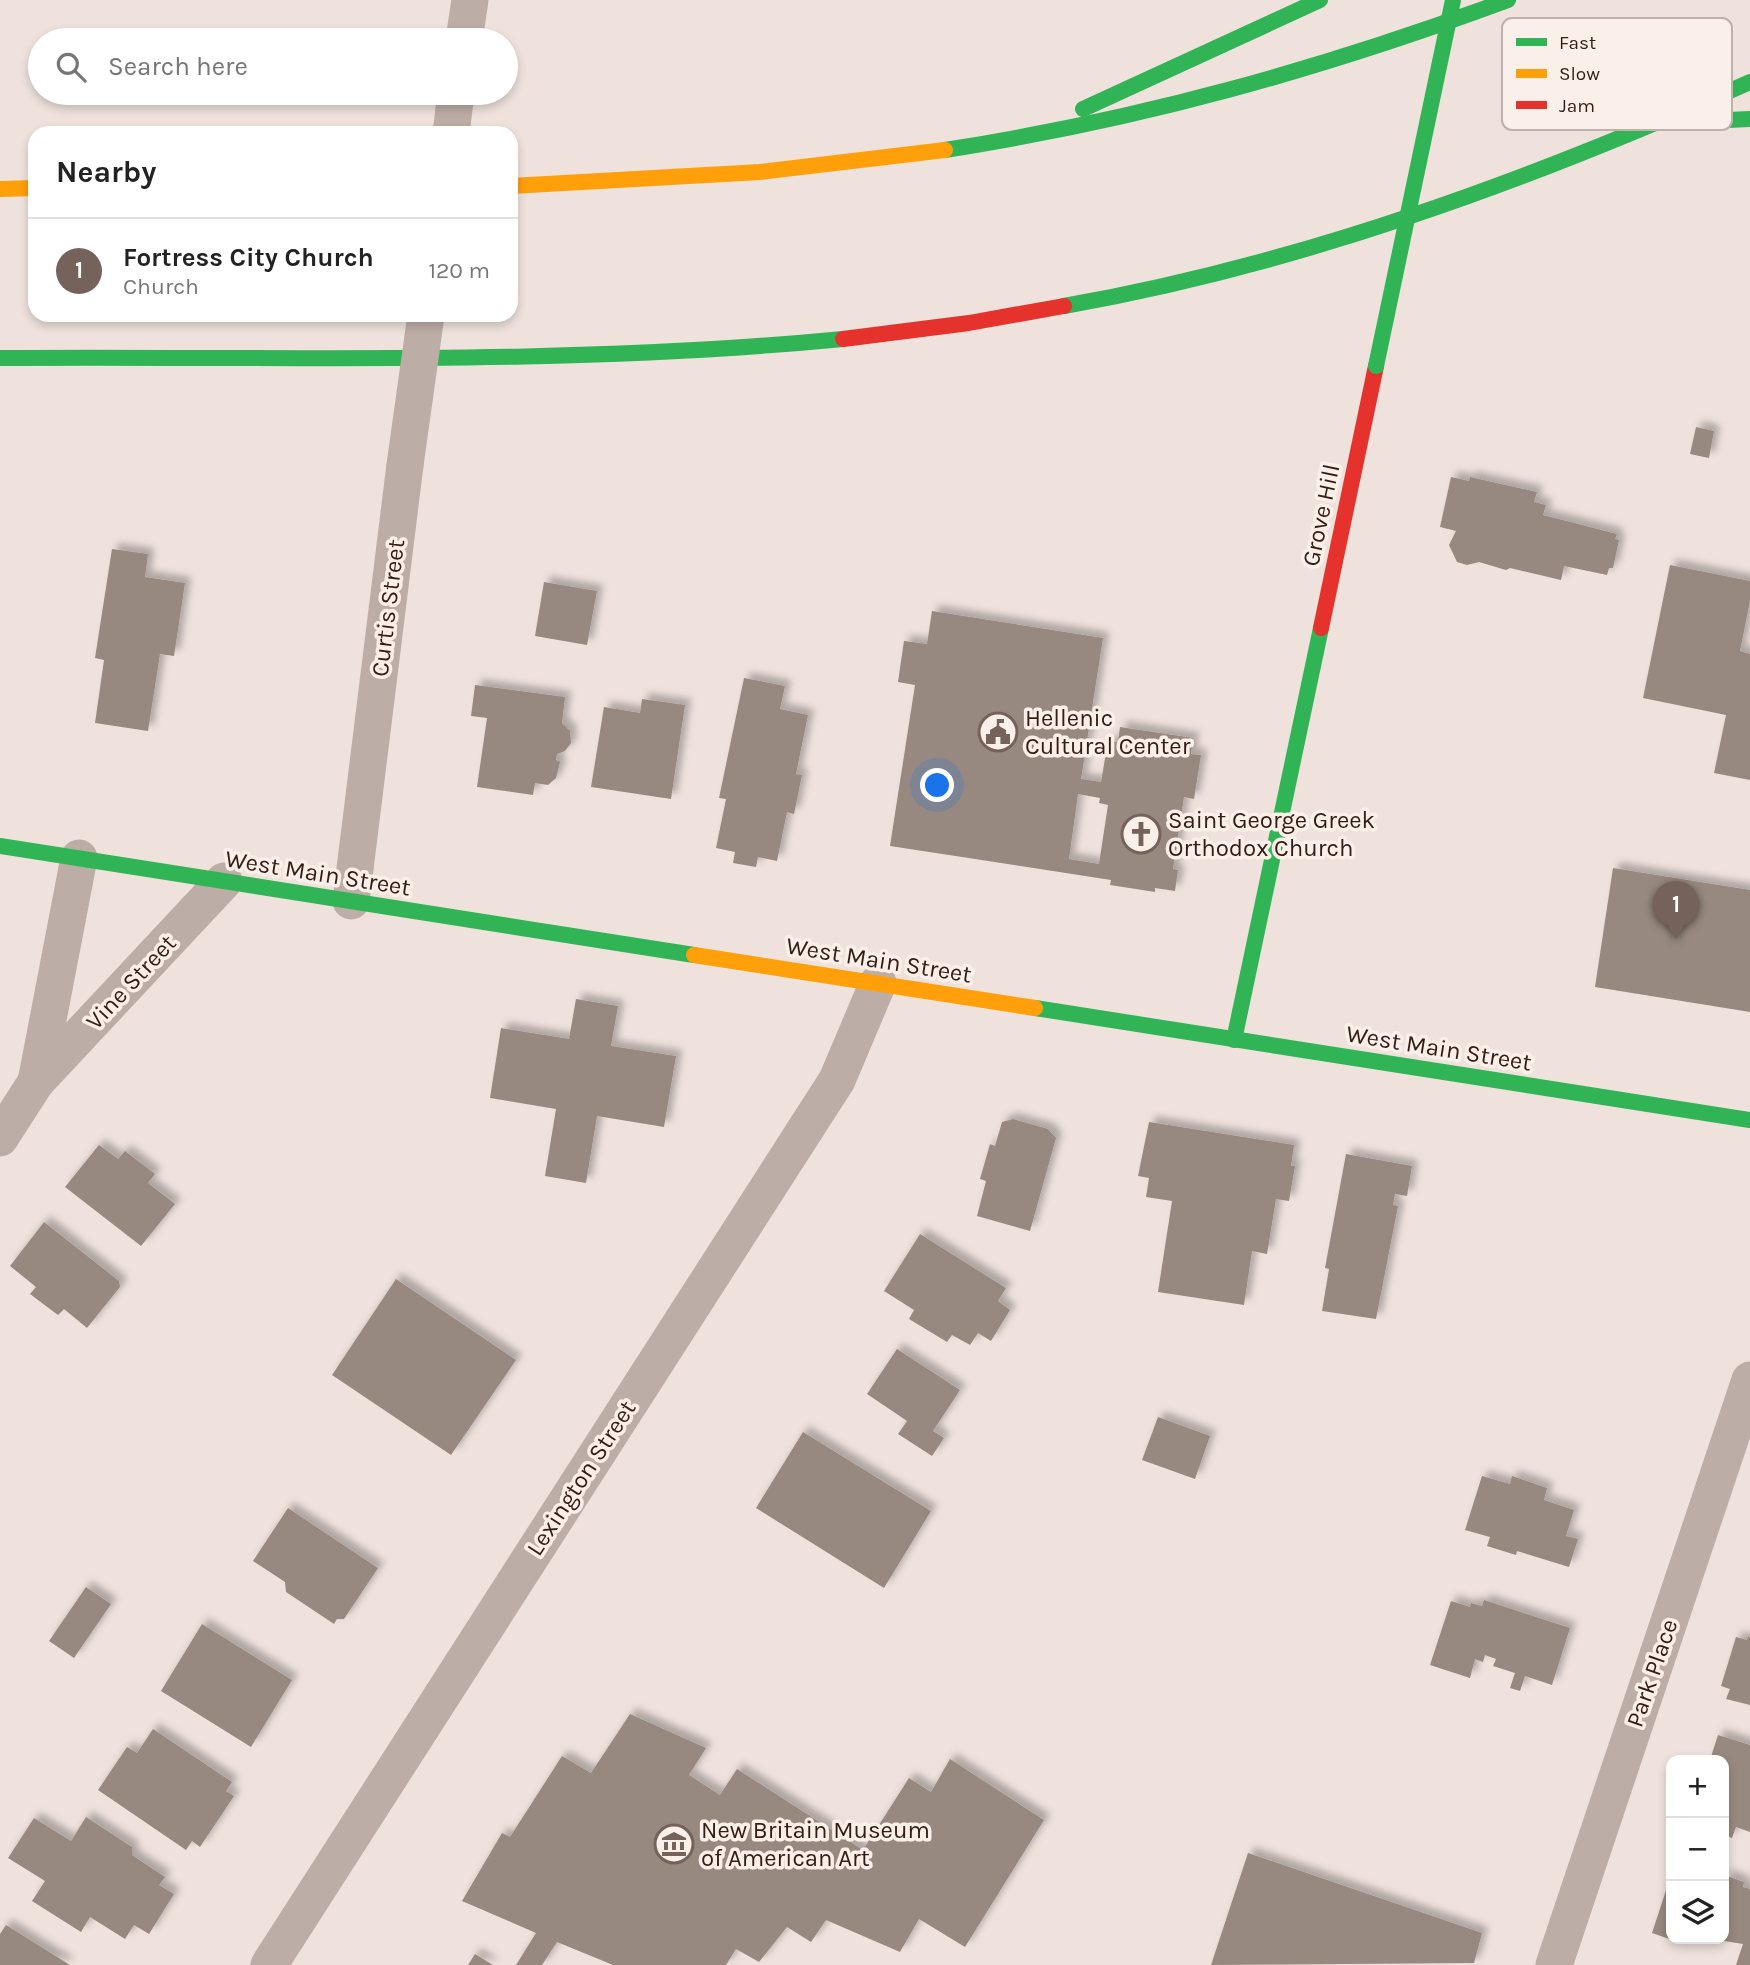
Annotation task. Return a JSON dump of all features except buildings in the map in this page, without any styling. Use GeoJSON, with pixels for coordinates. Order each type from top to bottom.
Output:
{"type":"FeatureCollection","features":[{"type":"Feature","properties":{"kind":"main road"},"geometry":{"type":"LineString","coordinates":[[1008,140],[1129,90],[1320,0]]}},
{"type":"Feature","properties":{"kind":"main road","name":"Grove Hill"},"geometry":{"type":"LineString","coordinates":[[1234,1040],[1453,0]]}},
{"type":"Feature","properties":{"kind":"main road"},"geometry":{"type":"LineString","coordinates":[[518,186],[650,182],[776,173],[1008,140],[1134,116],[1242,89],[1346,57],[1508,0]]}},
{"type":"Feature","properties":{"kind":"main road"},"geometry":{"type":"LineString","coordinates":[[1732,90],[1750,82]]}},
{"type":"Feature","properties":{"kind":"main road"},"geometry":{"type":"LineString","coordinates":[[1732,120],[1750,119]]}},
{"type":"Feature","properties":{"kind":"main road"},"geometry":{"type":"LineString","coordinates":[[0,358],[619,354],[740,348],[891,334],[1052,308],[1300,249],[1471,197],[1645,130]]}},
{"type":"Feature","properties":{"kind":"main road"},"geometry":{"type":"LineString","coordinates":[[0,189],[28,188]]}},
{"type":"Feature","properties":{"kind":"main road","name":"West Main Street"},"geometry":{"type":"LineString","coordinates":[[0,846],[1750,1120]]}},
{"type":"Feature","properties":{"kind":"street"},"geometry":{"type":"LineString","coordinates":[[466,28],[470,0]]}},
{"type":"Feature","properties":{"kind":"street"},"geometry":{"type":"LineString","coordinates":[[452,126],[454,105]]}},
{"type":"Feature","properties":{"kind":"street","name":"Curtis Street"},"geometry":{"type":"LineString","coordinates":[[351,901],[425,322]]}},
{"type":"Feature","properties":{"kind":"street","name":"Vine Street"},"geometry":{"type":"LineString","coordinates":[[36,1082],[79,858]]}},
{"type":"Feature","properties":{"kind":"street","name":"Vine Street"},"geometry":{"type":"LineString","coordinates":[[0,1138],[36,1082],[224,881]]}},
{"type":"Feature","properties":{"kind":"street","name":"Lexington Street"},"geometry":{"type":"LineString","coordinates":[[269,1965],[837,1080],[878,983]]}},
{"type":"Feature","properties":{"kind":"street","name":"Park Place"},"geometry":{"type":"LineString","coordinates":[[1554,1965],[1750,1380]]}},
{"type":"Feature","properties":{"kind":"traffic: fast"},"geometry":{"type":"LineString","coordinates":[[1083,109],[1320,0]]}},
{"type":"Feature","properties":{"kind":"traffic: fast"},"geometry":{"type":"LineString","coordinates":[[1376,366],[1453,0]]}},
{"type":"Feature","properties":{"kind":"traffic: fast"},"geometry":{"type":"LineString","coordinates":[[945,150],[1090,123],[1231,89],[1369,48],[1508,0]]}},
{"type":"Feature","properties":{"kind":"traffic: fast"},"geometry":{"type":"LineString","coordinates":[[1732,90],[1750,82]]}},
{"type":"Feature","properties":{"kind":"traffic: fast"},"geometry":{"type":"LineString","coordinates":[[1732,120],[1750,119]]}},
{"type":"Feature","properties":{"kind":"traffic: fast"},"geometry":{"type":"LineString","coordinates":[[1064,306],[1153,288],[1328,243],[1499,185],[1637,130]]}},
{"type":"Feature","properties":{"kind":"traffic: fast"},"geometry":{"type":"LineString","coordinates":[[0,358],[527,356],[633,353],[843,339]]}},
{"type":"Feature","properties":{"kind":"traffic: fast"},"geometry":{"type":"LineString","coordinates":[[1234,1040],[1321,628]]}},
{"type":"Feature","properties":{"kind":"traffic: fast"},"geometry":{"type":"LineString","coordinates":[[0,846],[694,955]]}},
{"type":"Feature","properties":{"kind":"traffic: fast"},"geometry":{"type":"LineString","coordinates":[[1035,1008],[1750,1120]]}},
{"type":"Feature","properties":{"kind":"traffic: slow"},"geometry":{"type":"LineString","coordinates":[[518,186],[760,172],[945,150]]}},
{"type":"Feature","properties":{"kind":"traffic: slow"},"geometry":{"type":"LineString","coordinates":[[0,189],[28,188]]}},
{"type":"Feature","properties":{"kind":"traffic: slow"},"geometry":{"type":"LineString","coordinates":[[694,955],[1035,1008]]}},
{"type":"Feature","properties":{"kind":"traffic: jam"},"geometry":{"type":"LineString","coordinates":[[843,339],[969,323],[1064,306]]}},
{"type":"Feature","properties":{"kind":"traffic: jam"},"geometry":{"type":"LineString","coordinates":[[1321,628],[1376,366]]}},
{"type":"Feature","properties":{"kind":"place","name":"Hellenic Cultural Center"},"geometry":{"type":"Point","coordinates":[998,732]}},
{"type":"Feature","properties":{"kind":"place","name":"Saint George Greek Orthodox Church"},"geometry":{"type":"Point","coordinates":[1141,834]}},
{"type":"Feature","properties":{"kind":"place","name":"Fortress City Church"},"geometry":{"type":"Point","coordinates":[1676,939]}},
{"type":"Feature","properties":{"kind":"place","name":"New Britain Museum of American Art"},"geometry":{"type":"Point","coordinates":[674,1844]}}]}
